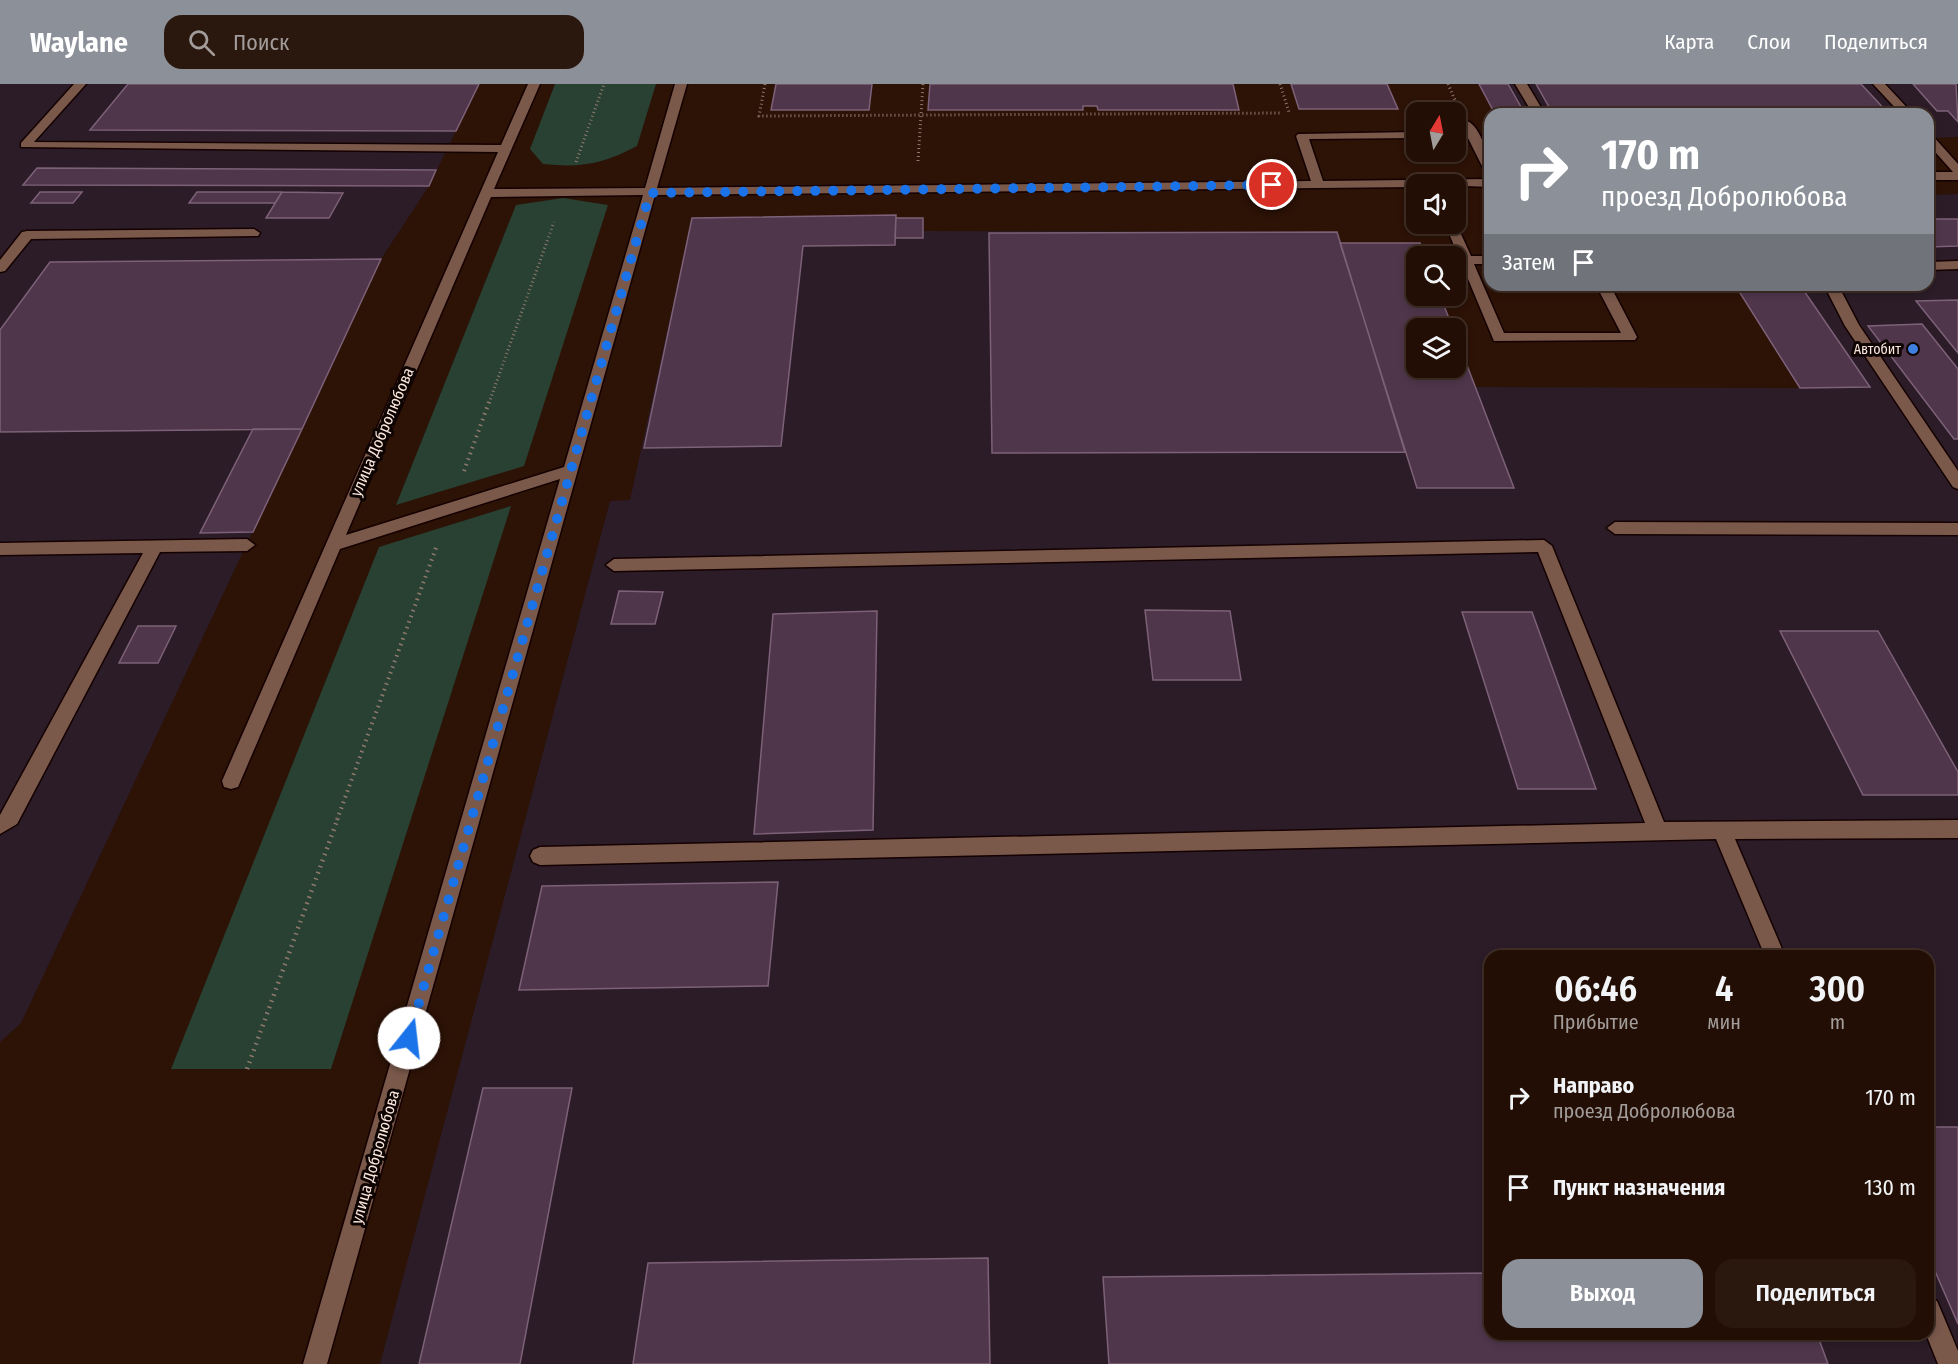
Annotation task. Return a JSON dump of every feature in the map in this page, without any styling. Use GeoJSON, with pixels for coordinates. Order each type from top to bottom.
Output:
{"type":"FeatureCollection","features":[{"type":"Feature","properties":{"kind":"street"},"geometry":{"type":"LineString","coordinates":[[80,84],[25,145],[506,149]]}},
{"type":"Feature","properties":{"kind":"street","name":"улица Добролюбова"},"geometry":{"type":"LineString","coordinates":[[231,781],[534,84]]}},
{"type":"Feature","properties":{"kind":"street","name":"улица Добролюбова"},"geometry":{"type":"LineString","coordinates":[[315,1364],[681,84]]}},
{"type":"Feature","properties":{"kind":"street"},"geometry":{"type":"LineString","coordinates":[[1521,84],[1535,108]]}},
{"type":"Feature","properties":{"kind":"street"},"geometry":{"type":"LineString","coordinates":[[1879,84],[1901,108]]}},
{"type":"Feature","properties":{"kind":"street"},"geometry":{"type":"LineString","coordinates":[[1466,130],[1469,129],[1484,158]]}},
{"type":"Feature","properties":{"kind":"street"},"geometry":{"type":"LineString","coordinates":[[1318,184],[1302,136],[1406,135]]}},
{"type":"Feature","properties":{"kind":"street"},"geometry":{"type":"LineString","coordinates":[[1934,144],[1958,171]]}},
{"type":"Feature","properties":{"kind":"street"},"geometry":{"type":"LineString","coordinates":[[1934,176],[1958,176]]}},
{"type":"Feature","properties":{"kind":"street"},"geometry":{"type":"LineString","coordinates":[[1466,183],[1484,183]]}},
{"type":"Feature","properties":{"kind":"street"},"geometry":{"type":"LineString","coordinates":[[486,193],[1406,184]]}},
{"type":"Feature","properties":{"kind":"street"},"geometry":{"type":"LineString","coordinates":[[0,268],[27,235],[254,233]]}},
{"type":"Feature","properties":{"kind":"street"},"geometry":{"type":"LineString","coordinates":[[1484,260],[1466,260],[1498,338],[1630,337],[1606,291]]}},
{"type":"Feature","properties":{"kind":"street"},"geometry":{"type":"LineString","coordinates":[[1934,266],[1958,265]]}},
{"type":"Feature","properties":{"kind":"street"},"geometry":{"type":"LineString","coordinates":[[1834,291],[1851,326],[1958,483]]}},
{"type":"Feature","properties":{"kind":"street"},"geometry":{"type":"LineString","coordinates":[[333,545],[571,470]]}},
{"type":"Feature","properties":{"kind":"street"},"geometry":{"type":"LineString","coordinates":[[1615,528],[1958,529]]}},
{"type":"Feature","properties":{"kind":"street"},"geometry":{"type":"LineString","coordinates":[[0,549],[248,545]]}},
{"type":"Feature","properties":{"kind":"street"},"geometry":{"type":"LineString","coordinates":[[3,819],[155,546]]}},
{"type":"Feature","properties":{"kind":"street"},"geometry":{"type":"LineString","coordinates":[[614,565],[1544,546],[1658,831]]}},
{"type":"Feature","properties":{"kind":"street"},"geometry":{"type":"LineString","coordinates":[[540,856],[1658,831],[1958,828]]}},
{"type":"Feature","properties":{"kind":"street"},"geometry":{"type":"LineString","coordinates":[[1722,831],[1772,950]]}},
{"type":"Feature","properties":{"kind":"street"},"geometry":{"type":"LineString","coordinates":[[1934,1324],[1951,1364]]}},
{"type":"Feature","properties":{"kind":"path"},"geometry":{"type":"LineString","coordinates":[[574,167],[604,84]]}},
{"type":"Feature","properties":{"kind":"path"},"geometry":{"type":"LineString","coordinates":[[765,84],[759,116],[1289,113]]}},
{"type":"Feature","properties":{"kind":"path"},"geometry":{"type":"LineString","coordinates":[[918,165],[923,84]]}},
{"type":"Feature","properties":{"kind":"path"},"geometry":{"type":"LineString","coordinates":[[462,475],[556,216]]}},
{"type":"Feature","properties":{"kind":"path"},"geometry":{"type":"LineString","coordinates":[[247,1069],[440,538]]}},
{"type":"Feature","properties":{"kind":"shaded area"},"geometry":{"type":"Polygon","coordinates":[[[0,84],[479,84],[429,186],[381,259],[21,1023],[0,1042],[0,84]]]}},
{"type":"Feature","properties":{"kind":"shaded area"},"geometry":{"type":"Polygon","coordinates":[[[1478,84],[1958,84],[1958,137],[1934,138],[1934,108],[1492,108],[1478,84]]]}},
{"type":"Feature","properties":{"kind":"shaded area"},"geometry":{"type":"Polygon","coordinates":[[[1958,194],[1958,1364],[380,1364],[610,501],[630,500],[692,218],[896,215],[896,218],[923,218],[923,231],[1337,232],[1340,243],[1420,243],[1421,246],[1406,246],[1406,306],[1444,306],[1449,318],[1406,318],[1406,378],[1466,378],[1466,362],[1476,387],[1799,388],[1739,291],[1934,291],[1934,195],[1958,194]]]}},
{"type":"Feature","properties":{"kind":"green space"},"geometry":{"type":"Polygon","coordinates":[[[555,84],[656,84],[637,146],[613,157],[592,163],[543,164],[530,149],[555,84]]]}},
{"type":"Feature","properties":{"kind":"green space"},"geometry":{"type":"Polygon","coordinates":[[[563,198],[608,205],[524,466],[396,505],[516,205],[563,198]]]}},
{"type":"Feature","properties":{"kind":"green space"},"geometry":{"type":"Polygon","coordinates":[[[511,506],[331,1069],[171,1069],[379,547],[511,506]]]}},
{"type":"Feature","properties":{"kind":"building"},"geometry":{"type":"Polygon","coordinates":[[[128,84],[479,84],[456,131],[90,130],[128,84]]]}},
{"type":"Feature","properties":{"kind":"building"},"geometry":{"type":"Polygon","coordinates":[[[776,84],[872,84],[869,110],[771,110],[776,84]]]}},
{"type":"Feature","properties":{"kind":"building"},"geometry":{"type":"Polygon","coordinates":[[[776,84],[872,84],[869,110],[771,110],[776,84]]]}},
{"type":"Feature","properties":{"kind":"building"},"geometry":{"type":"Polygon","coordinates":[[[930,84],[1233,84],[1239,110],[1098,110],[1097,106],[1083,106],[1083,110],[928,110],[930,84]]]}},
{"type":"Feature","properties":{"kind":"building"},"geometry":{"type":"Polygon","coordinates":[[[930,84],[1233,84],[1239,110],[1098,110],[1097,106],[1083,106],[1083,110],[928,110],[930,84]]]}},
{"type":"Feature","properties":{"kind":"building"},"geometry":{"type":"Polygon","coordinates":[[[1291,84],[1387,84],[1398,109],[1299,109],[1291,84]]]}},
{"type":"Feature","properties":{"kind":"building"},"geometry":{"type":"Polygon","coordinates":[[[1291,84],[1387,84],[1398,109],[1299,109],[1291,84]]]}},
{"type":"Feature","properties":{"kind":"building"},"geometry":{"type":"Polygon","coordinates":[[[1479,84],[1508,84],[1522,108],[1492,108],[1479,84]]]}},
{"type":"Feature","properties":{"kind":"building"},"geometry":{"type":"Polygon","coordinates":[[[1536,84],[1861,84],[1883,108],[1550,108],[1536,84]]]}},
{"type":"Feature","properties":{"kind":"building"},"geometry":{"type":"Polygon","coordinates":[[[1913,84],[1956,84],[1958,122],[1948,111],[1937,111],[1913,84]]]}},
{"type":"Feature","properties":{"kind":"building"},"geometry":{"type":"Polygon","coordinates":[[[37,168],[436,170],[429,186],[23,185],[37,168]]]}},
{"type":"Feature","properties":{"kind":"building"},"geometry":{"type":"Polygon","coordinates":[[[40,192],[82,192],[73,203],[31,203],[40,192]]]}},
{"type":"Feature","properties":{"kind":"building"},"geometry":{"type":"Polygon","coordinates":[[[197,192],[282,192],[275,203],[189,203],[197,192]]]}},
{"type":"Feature","properties":{"kind":"building"},"geometry":{"type":"Polygon","coordinates":[[[282,192],[343,193],[329,218],[266,218],[282,192]]]}},
{"type":"Feature","properties":{"kind":"building"},"geometry":{"type":"Polygon","coordinates":[[[896,215],[895,245],[803,246],[781,446],[644,448],[692,218],[896,215]]]}},
{"type":"Feature","properties":{"kind":"building"},"geometry":{"type":"Polygon","coordinates":[[[896,218],[923,218],[923,238],[895,238],[896,218]]]}},
{"type":"Feature","properties":{"kind":"building"},"geometry":{"type":"Polygon","coordinates":[[[1934,219],[1958,219],[1958,246],[1934,247],[1934,219]]]}},
{"type":"Feature","properties":{"kind":"building"},"geometry":{"type":"Polygon","coordinates":[[[1337,232],[1405,452],[992,453],[989,233],[1337,232]]]}},
{"type":"Feature","properties":{"kind":"building"},"geometry":{"type":"Polygon","coordinates":[[[1340,243],[1420,243],[1421,246],[1406,246],[1406,306],[1444,306],[1449,318],[1406,318],[1406,378],[1466,378],[1466,363],[1514,488],[1417,488],[1340,243]]]}},
{"type":"Feature","properties":{"kind":"building"},"geometry":{"type":"Polygon","coordinates":[[[381,259],[302,429],[0,432],[0,330],[50,262],[381,259]]]}},
{"type":"Feature","properties":{"kind":"building"},"geometry":{"type":"Polygon","coordinates":[[[1739,291],[1804,291],[1870,387],[1800,388],[1739,291]]]}},
{"type":"Feature","properties":{"kind":"building"},"geometry":{"type":"Polygon","coordinates":[[[1958,300],[1958,353],[1916,301],[1958,300]]]}},
{"type":"Feature","properties":{"kind":"building"},"geometry":{"type":"Polygon","coordinates":[[[1922,324],[1958,369],[1958,439],[1954,439],[1868,326],[1922,324]]]}},
{"type":"Feature","properties":{"kind":"building"},"geometry":{"type":"Polygon","coordinates":[[[253,429],[302,429],[253,532],[200,533],[253,429]]]}},
{"type":"Feature","properties":{"kind":"building"},"geometry":{"type":"Polygon","coordinates":[[[619,591],[663,592],[655,624],[611,624],[619,591]]]}},
{"type":"Feature","properties":{"kind":"building"},"geometry":{"type":"Polygon","coordinates":[[[1145,610],[1230,611],[1241,680],[1153,680],[1145,610]]]}},
{"type":"Feature","properties":{"kind":"building"},"geometry":{"type":"Polygon","coordinates":[[[877,611],[873,830],[754,834],[773,614],[877,611]]]}},
{"type":"Feature","properties":{"kind":"building"},"geometry":{"type":"Polygon","coordinates":[[[1462,612],[1532,612],[1596,789],[1518,789],[1462,612]]]}},
{"type":"Feature","properties":{"kind":"building"},"geometry":{"type":"Polygon","coordinates":[[[138,626],[176,626],[158,663],[119,663],[138,626]]]}},
{"type":"Feature","properties":{"kind":"building"},"geometry":{"type":"Polygon","coordinates":[[[1780,631],[1878,631],[1958,772],[1958,795],[1863,795],[1780,631]]]}},
{"type":"Feature","properties":{"kind":"building"},"geometry":{"type":"Polygon","coordinates":[[[778,882],[768,986],[519,990],[542,886],[778,882]]]}},
{"type":"Feature","properties":{"kind":"building"},"geometry":{"type":"Polygon","coordinates":[[[483,1088],[572,1088],[520,1364],[419,1364],[483,1088]]]}},
{"type":"Feature","properties":{"kind":"building"},"geometry":{"type":"Polygon","coordinates":[[[1934,1127],[1958,1127],[1958,1324],[1934,1269],[1934,1127]]]}},
{"type":"Feature","properties":{"kind":"building"},"geometry":{"type":"Polygon","coordinates":[[[988,1258],[990,1364],[633,1364],[648,1263],[988,1258]]]}},
{"type":"Feature","properties":{"kind":"building"},"geometry":{"type":"Polygon","coordinates":[[[1484,1273],[1484,1340],[1819,1340],[1828,1364],[1109,1364],[1103,1277],[1484,1273]]]}},
{"type":"Feature","properties":{"kind":"place","name":"Автобит"},"geometry":{"type":"Point","coordinates":[1913,349]}},
{"type":"Feature","properties":{"kind":"route"},"geometry":{"type":"LineString","coordinates":[[409,1038],[650,193],[1272,185]]}}]}
